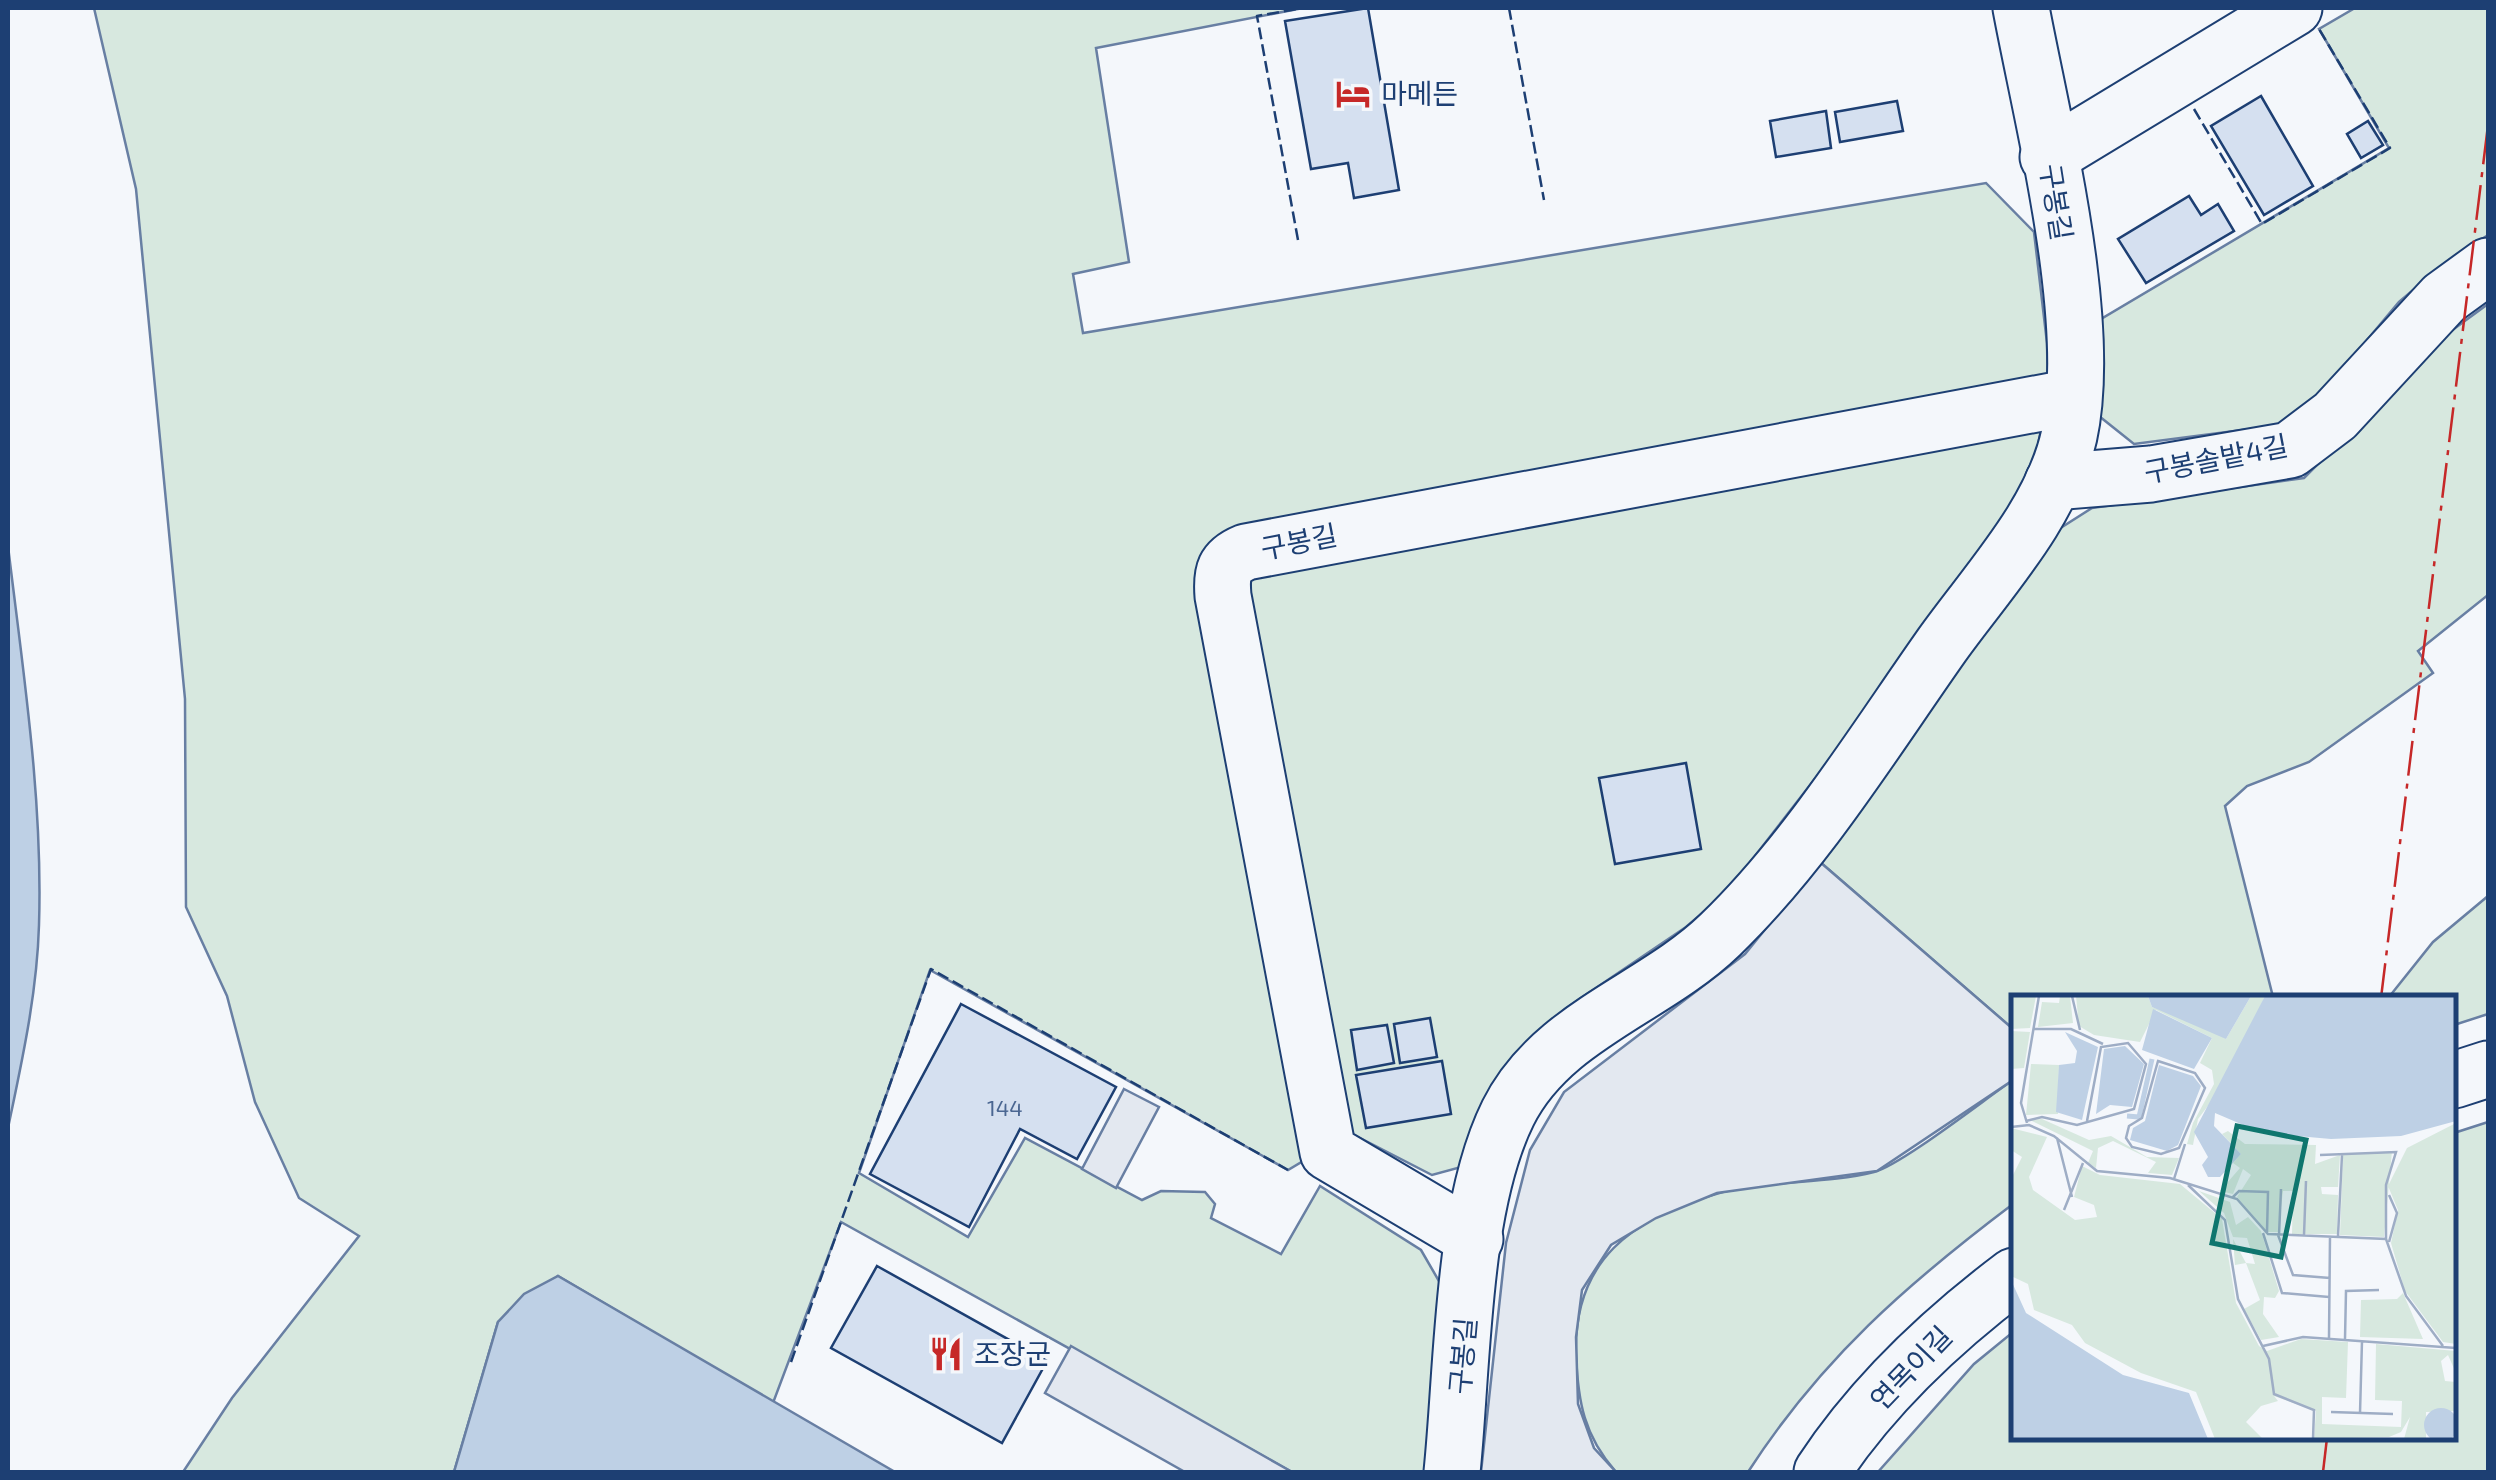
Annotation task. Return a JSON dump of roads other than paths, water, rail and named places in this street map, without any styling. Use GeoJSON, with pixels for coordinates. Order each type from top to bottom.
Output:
{"type":"FeatureCollection","features":[{"type":"Feature","properties":{"kind":"street","name":"구봉길"},"geometry":{"type":"LineString","coordinates":[[1452,1472],[1474,1239],[1490,1158],[1510,1110],[1541,1065],[1710,945],[1747,909],[1910,690],[2053,482],[2068,436],[2073,397],[2070,304],[2021,8]]}},
{"type":"Feature","properties":{"kind":"street"},"geometry":{"type":"LineString","coordinates":[[2048,157],[2294,8]]}},
{"type":"Feature","properties":{"kind":"street","name":"구봉솔밭4길"},"geometry":{"type":"LineString","coordinates":[[2053,482],[2152,474],[2290,450],[2335,416],[2444,298],[2488,266]]}},
{"type":"Feature","properties":{"kind":"street","name":"구봉길"},"geometry":{"type":"LineString","coordinates":[[1474,1239],[1328,1152],[1223,596],[1222,574],[1230,559],[1266,548],[2073,397]]}},
{"type":"Feature","properties":{"kind":"street"},"geometry":{"type":"LineString","coordinates":[[2456,1079],[2488,1070]]}},
{"type":"Feature","properties":{"kind":"street","name":"연목이길"},"geometry":{"type":"LineString","coordinates":[[1822,1472],[1839,1446],[1928,1346],[2011,1278]]}},
{"type":"Feature","properties":{"kind":"water"},"geometry":{"type":"Polygon","coordinates":[[[8,546],[31,735],[39,925],[28,1027],[8,1128],[8,546]]]}},
{"type":"Feature","properties":{"kind":"water"},"geometry":{"type":"Polygon","coordinates":[[[558,1276],[895,1472],[454,1472],[498,1322],[524,1294],[558,1276]]]}},
{"type":"Feature","properties":{"kind":"place","name":"마메든"},"geometry":{"type":"Point","coordinates":[1353,94]}},
{"type":"Feature","properties":{"kind":"place","name":"조장군"},"geometry":{"type":"Point","coordinates":[946,1354]}}]}
